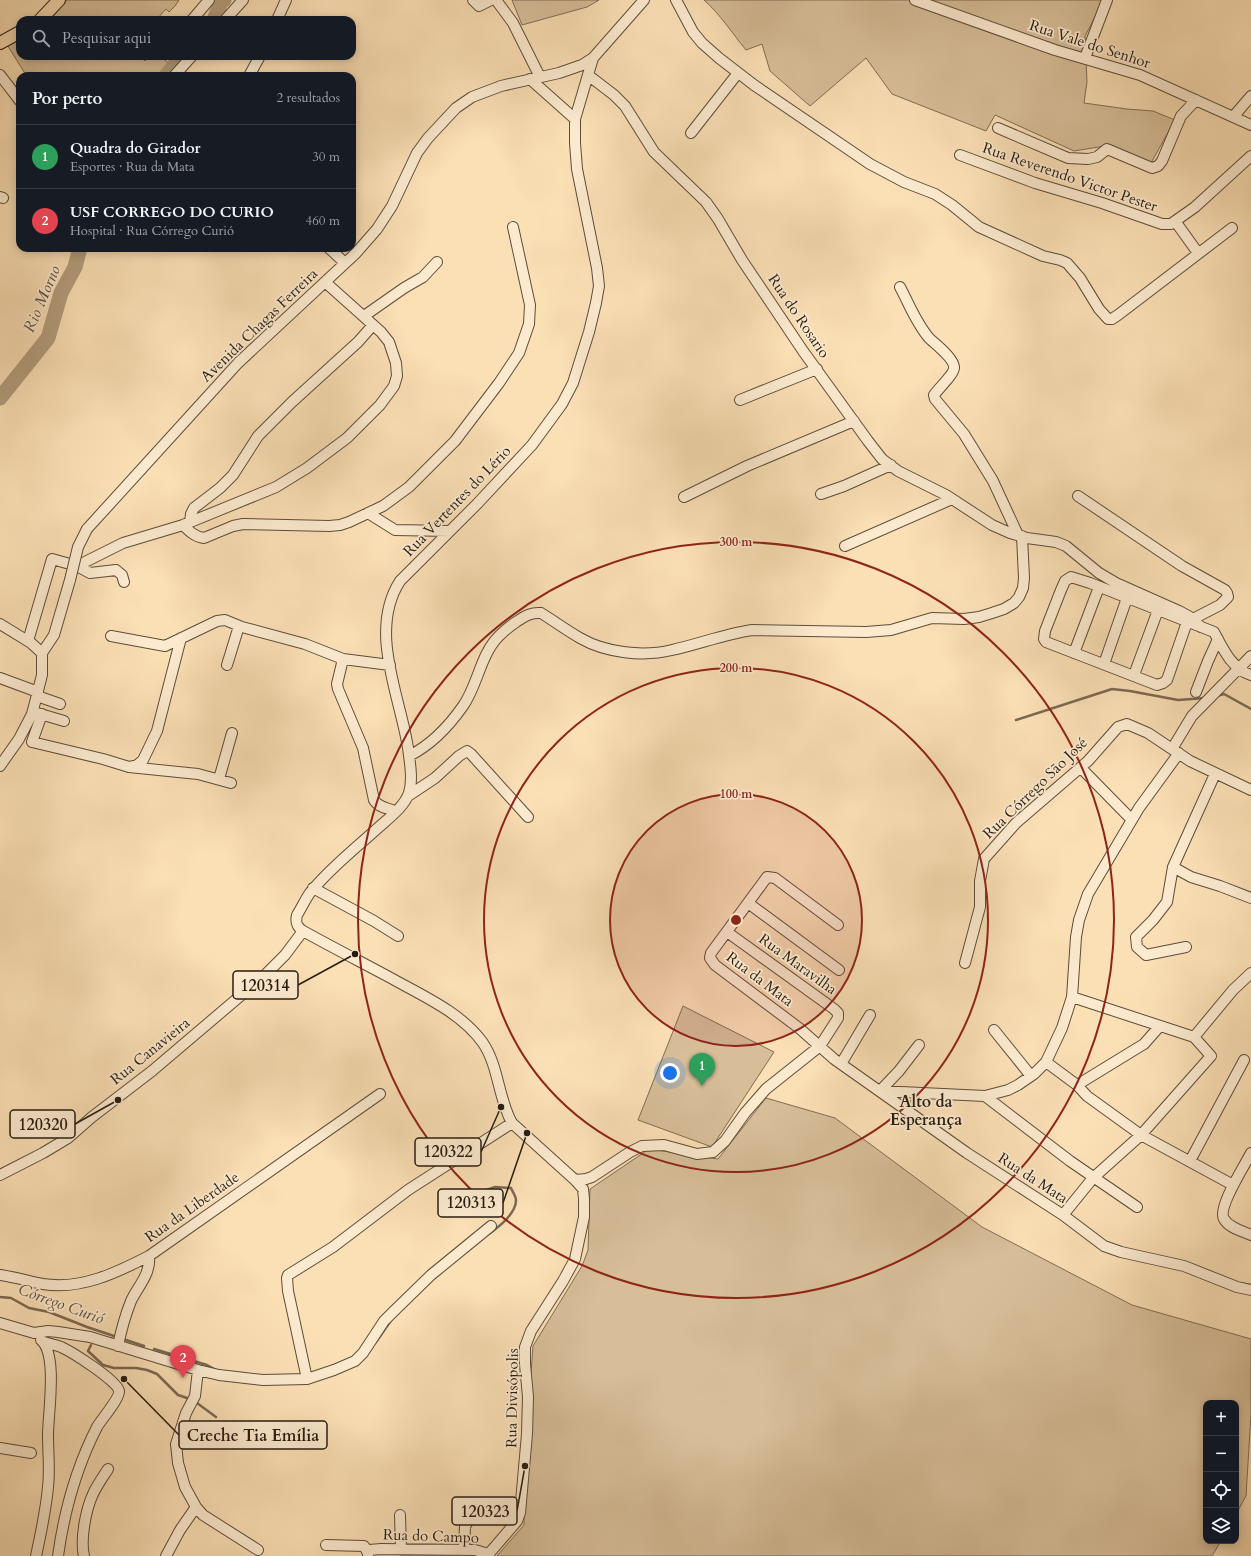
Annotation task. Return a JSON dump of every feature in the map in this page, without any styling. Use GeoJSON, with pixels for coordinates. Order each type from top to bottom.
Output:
{"type":"FeatureCollection","features":[{"type":"Feature","properties":{"kind":"main road"},"geometry":{"type":"LineString","coordinates":[[44,16],[59,0]]}},
{"type":"Feature","properties":{"kind":"main road"},"geometry":{"type":"LineString","coordinates":[[0,43],[16,34]]}},
{"type":"Feature","properties":{"kind":"street"},"geometry":{"type":"LineString","coordinates":[[195,16],[209,0]]}},
{"type":"Feature","properties":{"kind":"street"},"geometry":{"type":"LineString","coordinates":[[228,16],[242,0]]}},
{"type":"Feature","properties":{"kind":"street"},"geometry":{"type":"LineString","coordinates":[[279,16],[286,0]]}},
{"type":"Feature","properties":{"kind":"street"},"geometry":{"type":"LineString","coordinates":[[476,3],[491,0]]}},
{"type":"Feature","properties":{"kind":"street"},"geometry":{"type":"LineString","coordinates":[[496,0],[513,23],[535,78],[575,119]]}},
{"type":"Feature","properties":{"kind":"street","name":"Avenida Chagas Ferreira"},"geometry":{"type":"LineString","coordinates":[[42,653],[54,635],[78,547],[87,530],[238,363],[356,253],[377,229],[388,212],[417,153],[428,138],[456,108],[475,96],[500,86],[559,73],[582,65],[593,58],[644,0]]}},
{"type":"Feature","properties":{"kind":"street"},"geometry":{"type":"LineString","coordinates":[[676,0],[693,32],[702,43],[738,73],[870,164],[904,182],[934,194],[952,205],[979,227],[1043,256],[1067,263],[1080,278],[1099,309],[1108,319],[1112,319],[1118,315],[1232,228]]}},
{"type":"Feature","properties":{"kind":"street","name":"Rua Vale do Senhor"},"geometry":{"type":"LineString","coordinates":[[915,0],[1055,50],[1140,75],[1251,125]]}},
{"type":"Feature","properties":{"kind":"street"},"geometry":{"type":"LineString","coordinates":[[1085,58],[1107,0]]}},
{"type":"Feature","properties":{"kind":"street","name":"Rua Vertentes do Lério"},"geometry":{"type":"LineString","coordinates":[[408,796],[410,788],[409,756],[390,664],[386,632],[388,605],[392,593],[400,581],[508,470],[548,424],[562,404],[572,383],[589,332],[599,286],[597,268],[577,169],[575,143],[575,119],[593,58]]}},
{"type":"Feature","properties":{"kind":"street"},"geometry":{"type":"LineString","coordinates":[[178,72],[188,60]]}},
{"type":"Feature","properties":{"kind":"street"},"geometry":{"type":"LineString","coordinates":[[251,72],[258,60]]}},
{"type":"Feature","properties":{"kind":"street"},"geometry":{"type":"LineString","coordinates":[[691,133],[738,73]]}},
{"type":"Feature","properties":{"kind":"street"},"geometry":{"type":"LineString","coordinates":[[0,75],[16,96]]}},
{"type":"Feature","properties":{"kind":"street","name":"Rua do Rosario"},"geometry":{"type":"LineString","coordinates":[[588,76],[614,95],[625,106],[654,152],[706,202],[766,296],[882,459],[914,480],[952,499],[992,525],[1020,536],[1056,542],[1066,546],[1099,573],[1116,583],[1159,601],[1189,620]]}},
{"type":"Feature","properties":{"kind":"street"},"geometry":{"type":"LineString","coordinates":[[1233,117],[1251,96]]}},
{"type":"Feature","properties":{"kind":"street"},"geometry":{"type":"LineString","coordinates":[[998,128],[1068,158],[1088,159],[1097,157],[1107,149],[1152,168],[1158,166],[1162,161],[1181,116],[1196,100]]}},
{"type":"Feature","properties":{"kind":"street","name":"Rua Reverendo Victor Pester"},"geometry":{"type":"LineString","coordinates":[[960,155],[1035,183],[1102,203],[1162,224],[1173,222]]}},
{"type":"Feature","properties":{"kind":"street"},"geometry":{"type":"LineString","coordinates":[[1198,253],[1173,222],[1195,207],[1251,156]]}},
{"type":"Feature","properties":{"kind":"street"},"geometry":{"type":"LineString","coordinates":[[187,524],[194,534],[200,538],[204,538],[233,526],[243,524],[340,525],[383,506],[409,487],[455,441],[499,383],[519,353],[529,324],[530,305],[513,226]]}},
{"type":"Feature","properties":{"kind":"street"},"geometry":{"type":"LineString","coordinates":[[333,252],[345,263]]}},
{"type":"Feature","properties":{"kind":"street"},"geometry":{"type":"LineString","coordinates":[[364,316],[422,277],[437,262]]}},
{"type":"Feature","properties":{"kind":"street"},"geometry":{"type":"LineString","coordinates":[[77,566],[123,544],[187,524],[276,487],[307,468],[347,438],[380,405],[394,386],[397,376],[396,363],[389,342],[364,316],[325,282]]}},
{"type":"Feature","properties":{"kind":"street"},"geometry":{"type":"LineString","coordinates":[[409,756],[428,745],[463,706],[472,691],[485,658],[498,636],[526,615],[534,612],[541,613],[581,639],[600,647],[632,654],[672,651],[735,632],[752,630],[866,632],[890,630],[932,618],[979,617],[1004,609],[1014,603],[1019,597],[1023,588],[1024,578],[1020,536],[993,481],[964,434],[935,399],[934,395],[952,372],[954,368],[953,364],[944,351],[920,326],[900,287]]}},
{"type":"Feature","properties":{"kind":"street"},"geometry":{"type":"LineString","coordinates":[[187,524],[194,508],[220,488],[233,475],[258,436],[292,402],[358,342],[373,325]]}},
{"type":"Feature","properties":{"kind":"street"},"geometry":{"type":"LineString","coordinates":[[740,400],[817,369]]}},
{"type":"Feature","properties":{"kind":"street"},"geometry":{"type":"LineString","coordinates":[[684,497],[747,466],[854,421]]}},
{"type":"Feature","properties":{"kind":"street"},"geometry":{"type":"LineString","coordinates":[[821,494],[844,486],[891,465]]}},
{"type":"Feature","properties":{"kind":"street"},"geometry":{"type":"LineString","coordinates":[[1078,496],[1182,566],[1225,590],[1228,598],[1225,602],[1189,620],[1166,680],[1157,685],[1046,642],[1044,637],[1045,631],[1061,590],[1068,578],[1079,579],[1158,610],[1189,620],[1214,632],[1232,663],[1239,670],[1251,675]]}},
{"type":"Feature","properties":{"kind":"street"},"geometry":{"type":"LineString","coordinates":[[845,546],[952,499]]}},
{"type":"Feature","properties":{"kind":"street"},"geometry":{"type":"LineString","coordinates":[[368,513],[395,530],[450,531]]}},
{"type":"Feature","properties":{"kind":"street"},"geometry":{"type":"LineString","coordinates":[[28,641],[52,559],[77,566],[90,573],[116,570],[122,575],[124,582]]}},
{"type":"Feature","properties":{"kind":"street"},"geometry":{"type":"LineString","coordinates":[[1074,653],[1099,587]]}},
{"type":"Feature","properties":{"kind":"street"},"geometry":{"type":"LineString","coordinates":[[1104,664],[1127,598]]}},
{"type":"Feature","properties":{"kind":"street"},"geometry":{"type":"LineString","coordinates":[[1134,675],[1158,610]]}},
{"type":"Feature","properties":{"kind":"street"},"geometry":{"type":"LineString","coordinates":[[112,636],[165,646],[217,620],[225,620],[239,626],[305,644],[343,659],[390,664]]}},
{"type":"Feature","properties":{"kind":"street"},"geometry":{"type":"LineString","coordinates":[[0,624],[28,641],[42,653],[42,670],[32,742],[103,759],[129,767],[198,774],[232,783]]}},
{"type":"Feature","properties":{"kind":"street"},"geometry":{"type":"LineString","coordinates":[[227,665],[239,626]]}},
{"type":"Feature","properties":{"kind":"street"},"geometry":{"type":"LineString","coordinates":[[129,767],[137,765],[143,760],[157,732],[181,638]]}},
{"type":"Feature","properties":{"kind":"street"},"geometry":{"type":"LineString","coordinates":[[1196,692],[1218,639]]}},
{"type":"Feature","properties":{"kind":"street"},"geometry":{"type":"LineString","coordinates":[[880,1091],[985,1096],[1008,1090],[1031,1076],[1046,1062],[1062,1028],[1072,997],[1076,937],[1088,894],[1175,751],[1192,716],[1239,670],[1251,656]]}},
{"type":"Feature","properties":{"kind":"street"},"geometry":{"type":"LineString","coordinates":[[343,659],[337,684],[338,689],[363,748],[374,800],[376,804],[396,811]]}},
{"type":"Feature","properties":{"kind":"street"},"geometry":{"type":"LineString","coordinates":[[0,678],[60,704]]}},
{"type":"Feature","properties":{"kind":"street"},"geometry":{"type":"LineString","coordinates":[[37,713],[64,720]]}},
{"type":"Feature","properties":{"kind":"street"},"geometry":{"type":"LineString","coordinates":[[0,766],[37,713]]}},
{"type":"Feature","properties":{"kind":"street","name":"Rua Córrego São José"},"geometry":{"type":"LineString","coordinates":[[965,963],[980,907],[980,881],[984,859],[1016,823],[1081,768],[1118,727],[1127,724],[1148,733],[1175,751]]}},
{"type":"Feature","properties":{"kind":"street"},"geometry":{"type":"LineString","coordinates":[[220,779],[232,733]]}},
{"type":"Feature","properties":{"kind":"street"},"geometry":{"type":"LineString","coordinates":[[528,817],[467,751],[459,756],[435,778],[408,796],[396,811],[313,888],[297,915],[296,920],[298,928],[424,997],[451,1013],[474,1031],[484,1044],[490,1056],[505,1111],[512,1123],[583,1184],[630,1152],[642,1146],[664,1146],[697,1154],[713,1152],[725,1141],[745,1113],[766,1089],[820,1046]]}},
{"type":"Feature","properties":{"kind":"street"},"geometry":{"type":"LineString","coordinates":[[1175,751],[1190,762],[1251,790]]}},
{"type":"Feature","properties":{"kind":"street"},"geometry":{"type":"LineString","coordinates":[[1081,768],[1132,820]]}},
{"type":"Feature","properties":{"kind":"street"},"geometry":{"type":"LineString","coordinates":[[1186,947],[1146,955],[1138,947],[1136,937],[1153,920],[1167,902],[1172,867],[1215,774]]}},
{"type":"Feature","properties":{"kind":"street"},"geometry":{"type":"LineString","coordinates":[[1172,867],[1190,877],[1220,886],[1251,898]]}},
{"type":"Feature","properties":{"kind":"street","name":"Rua da Mata"},"geometry":{"type":"LineString","coordinates":[[838,925],[775,878],[768,877],[711,952],[710,958],[711,961],[799,1028],[841,1064],[967,1154],[1063,1215],[1104,1246],[1112,1250],[1184,1266],[1237,1287],[1251,1290]]}},
{"type":"Feature","properties":{"kind":"street"},"geometry":{"type":"LineString","coordinates":[[313,888],[374,921],[398,936]]}},
{"type":"Feature","properties":{"kind":"street"},"geometry":{"type":"LineString","coordinates":[[748,902],[839,970]]}},
{"type":"Feature","properties":{"kind":"street","name":"Rua Canavieira"},"geometry":{"type":"LineString","coordinates":[[0,1174],[43,1153],[68,1138],[92,1117],[152,1071],[265,976],[285,955],[304,931]]}},
{"type":"Feature","properties":{"kind":"street","name":"Rua Maravilha"},"geometry":{"type":"LineString","coordinates":[[727,932],[838,1013],[838,1018],[820,1046]]}},
{"type":"Feature","properties":{"kind":"street"},"geometry":{"type":"LineString","coordinates":[[1194,1037],[1233,990],[1251,973]]}},
{"type":"Feature","properties":{"kind":"street"},"geometry":{"type":"LineString","coordinates":[[1063,1215],[1093,1178],[1141,1135],[1211,1056],[1194,1037],[1072,997]]}},
{"type":"Feature","properties":{"kind":"street"},"geometry":{"type":"LineString","coordinates":[[841,1064],[870,1016]]}},
{"type":"Feature","properties":{"kind":"street"},"geometry":{"type":"LineString","coordinates":[[1076,1085],[1144,1044],[1160,1027]]}},
{"type":"Feature","properties":{"kind":"street"},"geometry":{"type":"LineString","coordinates":[[994,1030],[1031,1076]]}},
{"type":"Feature","properties":{"kind":"street"},"geometry":{"type":"LineString","coordinates":[[880,1091],[899,1071],[919,1045]]}},
{"type":"Feature","properties":{"kind":"street"},"geometry":{"type":"LineString","coordinates":[[1190,1161],[1244,1060]]}},
{"type":"Feature","properties":{"kind":"street"},"geometry":{"type":"LineString","coordinates":[[1046,1062],[1076,1085],[1087,1096],[1141,1135],[1233,1185]]}},
{"type":"Feature","properties":{"kind":"street","name":"Rua da Liberdade"},"geometry":{"type":"LineString","coordinates":[[0,1275],[44,1284],[69,1285],[100,1279],[122,1270],[149,1256],[380,1094]]}},
{"type":"Feature","properties":{"kind":"street"},"geometry":{"type":"LineString","coordinates":[[985,1096],[1093,1178],[1137,1207]]}},
{"type":"Feature","properties":{"kind":"street"},"geometry":{"type":"LineString","coordinates":[[307,1379],[288,1291],[288,1275],[333,1247],[408,1190],[512,1123]]}},
{"type":"Feature","properties":{"kind":"street"},"geometry":{"type":"LineString","coordinates":[[1251,1153],[1233,1185],[1222,1215],[1229,1224],[1251,1235]]}},
{"type":"Feature","properties":{"kind":"street","name":"Rua Divisópolis"},"geometry":{"type":"LineString","coordinates":[[488,1555],[517,1521],[520,1513],[527,1434],[528,1397],[525,1347],[531,1332],[564,1282],[575,1258],[584,1217],[583,1184]]}},
{"type":"Feature","properties":{"kind":"street"},"geometry":{"type":"LineString","coordinates":[[0,1323],[34,1333],[48,1331],[90,1337],[219,1375],[263,1380],[307,1379],[355,1361],[363,1353],[384,1321],[393,1312],[431,1275],[491,1226]]}},
{"type":"Feature","properties":{"kind":"street"},"geometry":{"type":"LineString","coordinates":[[118,1346],[123,1323],[150,1265],[149,1256]]}},
{"type":"Feature","properties":{"kind":"street"},"geometry":{"type":"LineString","coordinates":[[34,1333],[44,1342],[48,1351],[51,1373],[48,1434],[48,1486],[41,1534],[36,1556]]}},
{"type":"Feature","properties":{"kind":"street"},"geometry":{"type":"LineString","coordinates":[[44,1342],[75,1354],[112,1381],[119,1390],[117,1399],[97,1427],[85,1455],[72,1493],[58,1556]]}},
{"type":"Feature","properties":{"kind":"street"},"geometry":{"type":"LineString","coordinates":[[198,1370],[195,1396],[186,1413],[176,1444],[178,1463],[185,1487],[196,1507],[203,1515],[258,1550]]}},
{"type":"Feature","properties":{"kind":"street"},"geometry":{"type":"LineString","coordinates":[[0,1448],[31,1453]]}},
{"type":"Feature","properties":{"kind":"street"},"geometry":{"type":"LineString","coordinates":[[84,1556],[83,1533],[87,1514],[93,1495],[108,1469]]}},
{"type":"Feature","properties":{"kind":"street"},"geometry":{"type":"LineString","coordinates":[[166,1556],[180,1530],[196,1507]]}},
{"type":"Feature","properties":{"kind":"street"},"geometry":{"type":"LineString","coordinates":[[464,1550],[465,1526],[474,1513]]}},
{"type":"Feature","properties":{"kind":"street"},"geometry":{"type":"LineString","coordinates":[[397,1552],[400,1515]]}},
{"type":"Feature","properties":{"kind":"street"},"geometry":{"type":"LineString","coordinates":[[326,1545],[364,1546],[369,1553]]}},
{"type":"Feature","properties":{"kind":"street","name":"Rua do Campo"},"geometry":{"type":"LineString","coordinates":[[369,1553],[476,1550],[488,1555]]}},
{"type":"Feature","properties":{"kind":"shaded area"},"geometry":{"type":"Polygon","coordinates":[[[67,0],[179,0],[169,12],[166,9],[160,16],[53,16],[67,0]]]}},
{"type":"Feature","properties":{"kind":"shaded area"},"geometry":{"type":"Polygon","coordinates":[[[512,0],[599,0],[587,7],[522,25],[512,0]]]}},
{"type":"Feature","properties":{"kind":"shaded area"},"geometry":{"type":"Polygon","coordinates":[[[704,0],[1104,0],[1085,36],[1087,82],[1084,103],[1153,111],[1175,120],[1151,163],[1105,146],[1074,151],[995,115],[986,131],[892,94],[866,58],[810,106],[770,71],[762,44],[746,50],[721,17],[704,0]]]}},
{"type":"Feature","properties":{"kind":"shaded area"},"geometry":{"type":"Polygon","coordinates":[[[16,38],[16,59],[6,43],[16,38]]]}},
{"type":"Feature","properties":{"kind":"shaded area"},"geometry":{"type":"Polygon","coordinates":[[[17,60],[165,60],[171,65],[165,72],[24,72],[17,60]]]}},
{"type":"Feature","properties":{"kind":"shaded area"},"geometry":{"type":"Polygon","coordinates":[[[683,1006],[774,1052],[712,1147],[638,1120],[683,1006]]]}},
{"type":"Feature","properties":{"kind":"shaded area"},"geometry":{"type":"Polygon","coordinates":[[[766,1098],[835,1118],[982,1227],[1132,1305],[1251,1339],[1251,1414],[1246,1496],[1239,1509],[1239,1400],[1203,1400],[1203,1544],[1219,1544],[1212,1556],[497,1556],[524,1525],[526,1440],[533,1346],[582,1266],[588,1250],[590,1189],[649,1149],[718,1159],[766,1098]]]}},
{"type":"Feature","properties":{"kind":"shaded area"},"geometry":{"type":"Polygon","coordinates":[[[466,1552],[482,1556],[401,1556],[401,1554],[466,1552]]]}},
{"type":"Feature","properties":{"kind":"waterway","name":"Rio Morno"},"geometry":{"type":"LineString","coordinates":[[216,16],[221,2],[224,0]]}},
{"type":"Feature","properties":{"kind":"waterway","name":"Rio Morno"},"geometry":{"type":"LineString","coordinates":[[169,72],[179,60]]}},
{"type":"Feature","properties":{"kind":"waterway","name":"Rio Morno"},"geometry":{"type":"LineString","coordinates":[[0,398],[48,338],[61,293],[75,267],[79,252]]}},
{"type":"Feature","properties":{"kind":"waterway"},"geometry":{"type":"LineString","coordinates":[[1016,720],[1112,689],[1178,700],[1206,698]]}},
{"type":"Feature","properties":{"kind":"waterway"},"geometry":{"type":"LineString","coordinates":[[1217,696],[1224,694],[1251,709]]}},
{"type":"Feature","properties":{"kind":"waterway","name":"Córrego Curió"},"geometry":{"type":"LineString","coordinates":[[466,1197],[495,1187],[511,1188],[516,1200],[513,1210],[507,1219],[490,1233]]}},
{"type":"Feature","properties":{"kind":"waterway","name":"Córrego Curió"},"geometry":{"type":"LineString","coordinates":[[0,1297],[11,1298],[29,1308],[49,1312],[114,1336]]}},
{"type":"Feature","properties":{"kind":"waterway","name":"Córrego Curió"},"geometry":{"type":"LineString","coordinates":[[376,1342],[392,1319]]}},
{"type":"Feature","properties":{"kind":"waterway","name":"Córrego Curió"},"geometry":{"type":"LineString","coordinates":[[126,1340],[144,1346]]}},
{"type":"Feature","properties":{"kind":"waterway"},"geometry":{"type":"LineString","coordinates":[[91,1345],[88,1351],[103,1365],[114,1368],[136,1368],[147,1370],[157,1374],[178,1395],[187,1398]]}},
{"type":"Feature","properties":{"kind":"waterway","name":"Córrego Curió"},"geometry":{"type":"LineString","coordinates":[[154,1349],[207,1365],[216,1370]]}},
{"type":"Feature","properties":{"kind":"waterway"},"geometry":{"type":"LineString","coordinates":[[197,1403],[216,1417]]}},
{"type":"Feature","properties":{"kind":"place","name":"120314"},"geometry":{"type":"Point","coordinates":[355,954]}},
{"type":"Feature","properties":{"kind":"place","name":"Quadra do Girador"},"geometry":{"type":"Point","coordinates":[702,1086]}},
{"type":"Feature","properties":{"kind":"place","name":"120320"},"geometry":{"type":"Point","coordinates":[118,1100]}},
{"type":"Feature","properties":{"kind":"place","name":"120322"},"geometry":{"type":"Point","coordinates":[501,1107]}},
{"type":"Feature","properties":{"kind":"place","name":"120313"},"geometry":{"type":"Point","coordinates":[527,1133]}},
{"type":"Feature","properties":{"kind":"place","name":"USF CORREGO DO CURIO"},"geometry":{"type":"Point","coordinates":[183,1378]}},
{"type":"Feature","properties":{"kind":"place","name":"Creche Tia Emília"},"geometry":{"type":"Point","coordinates":[124,1379]}},
{"type":"Feature","properties":{"kind":"place","name":"120323"},"geometry":{"type":"Point","coordinates":[525,1466]}},
{"type":"Feature","properties":{"kind":"district","name":"Alto da Esperança"},"geometry":{"type":"Point","coordinates":[926,1111]}}]}
